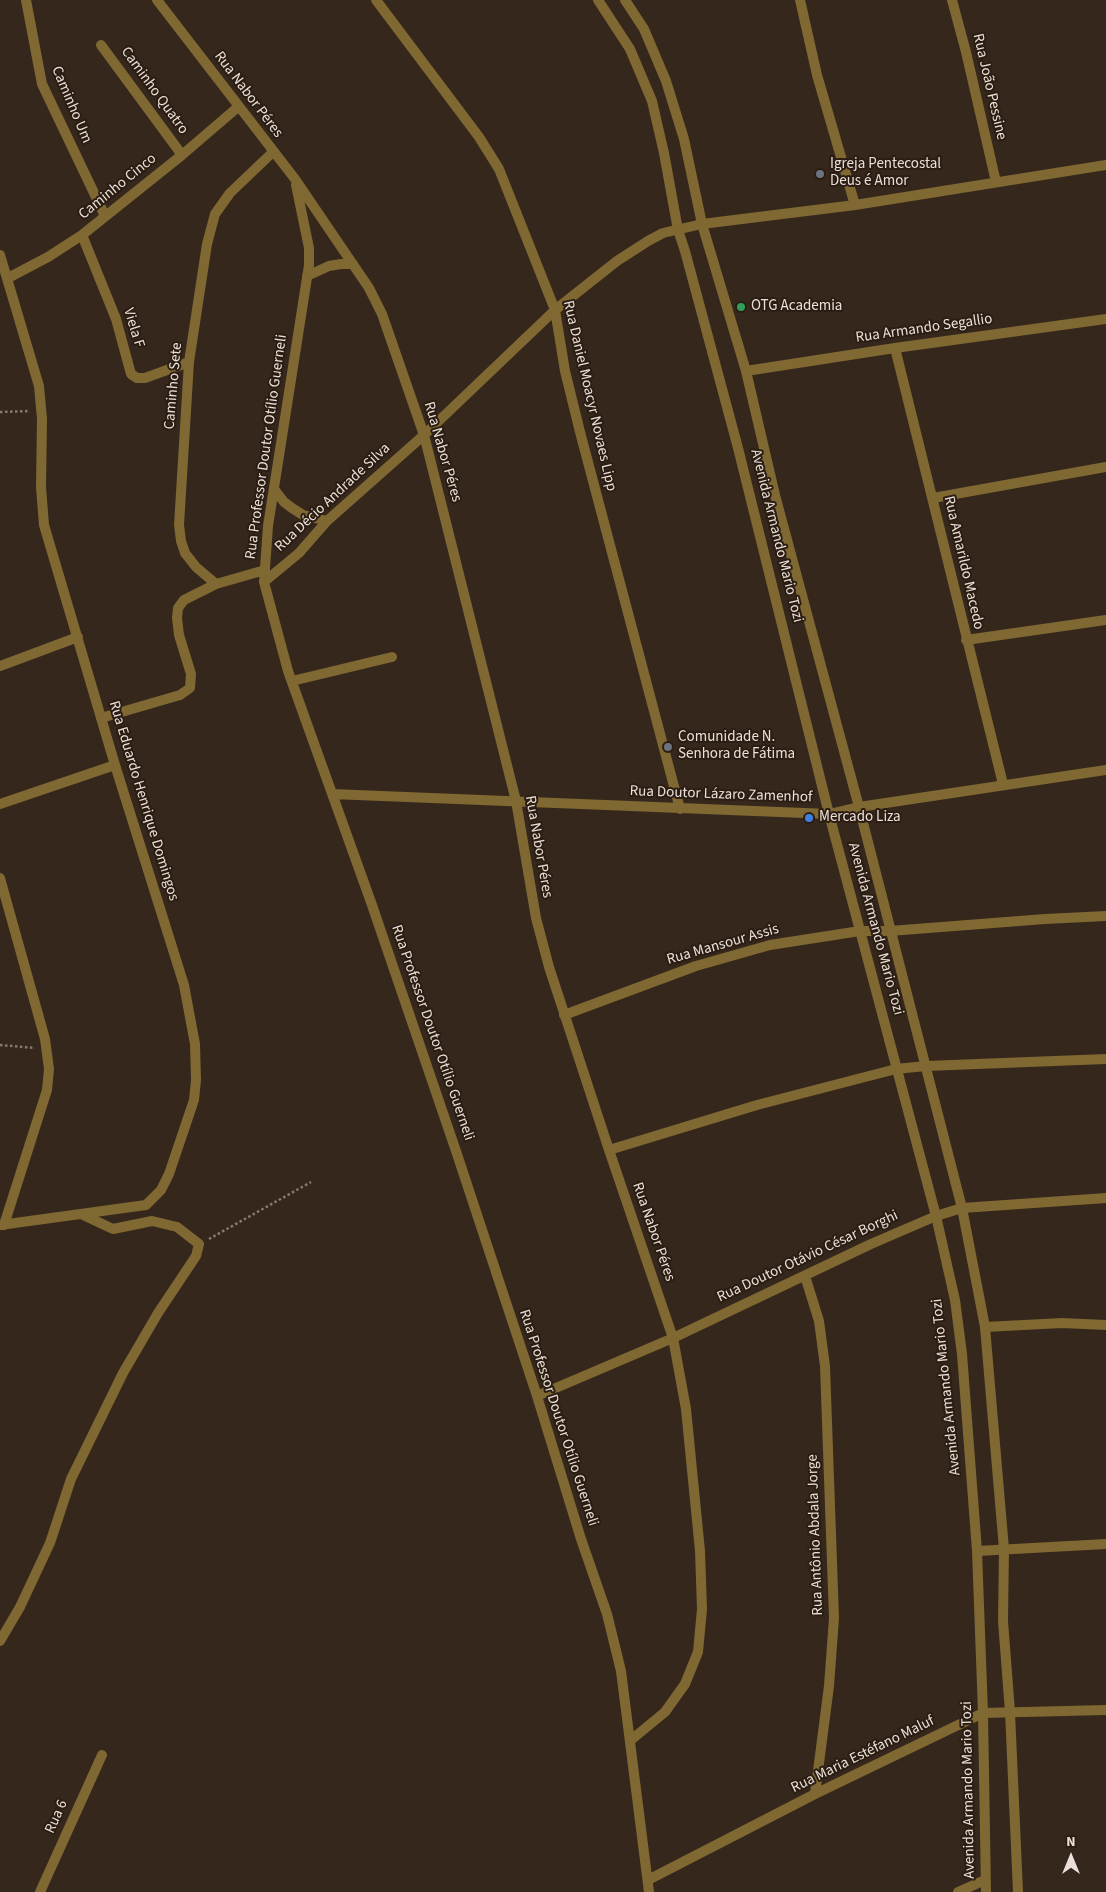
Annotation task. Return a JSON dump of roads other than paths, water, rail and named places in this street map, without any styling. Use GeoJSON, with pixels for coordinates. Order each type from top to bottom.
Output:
{"type":"FeatureCollection","features":[{"type":"Feature","properties":{"kind":"street","name":"Caminho Um"},"geometry":{"type":"LineString","coordinates":[[26,0],[42,84],[105,216]]}},
{"type":"Feature","properties":{"kind":"street","name":"Rua Nabor Péres"},"geometry":{"type":"LineString","coordinates":[[157,0],[295,179],[369,288],[382,314],[424,435],[516,801],[536,918],[564,1015],[608,1150],[673,1338],[686,1409],[700,1551],[702,1609],[698,1652],[685,1684],[665,1712],[631,1740]]}},
{"type":"Feature","properties":{"kind":"street","name":"Rua Daniel Moacyr Novaes Lipp"},"geometry":{"type":"LineString","coordinates":[[376,0],[479,137],[499,169],[555,310],[565,371],[580,432],[680,809]]}},
{"type":"Feature","properties":{"kind":"street","name":"Avenida Armando Mario Tozi"},"geometry":{"type":"LineString","coordinates":[[598,0],[630,49],[652,101],[678,230],[738,448],[829,814],[936,1216],[955,1300],[962,1354],[977,1551],[983,1713],[986,1892]]}},
{"type":"Feature","properties":{"kind":"street","name":"Avenida Armando Mario Tozi"},"geometry":{"type":"LineString","coordinates":[[625,0],[644,29],[666,81],[684,139],[702,224],[746,371],[775,496],[859,807],[962,1208],[985,1327],[1004,1549],[1003,1621],[1010,1712],[1018,1892]]}},
{"type":"Feature","properties":{"kind":"street"},"geometry":{"type":"LineString","coordinates":[[800,0],[817,75],[855,204]]}},
{"type":"Feature","properties":{"kind":"street","name":"Rua João Pessine"},"geometry":{"type":"LineString","coordinates":[[952,0],[996,182]]}},
{"type":"Feature","properties":{"kind":"street","name":"Caminho Quatro"},"geometry":{"type":"LineString","coordinates":[[102,45],[182,155]]}},
{"type":"Feature","properties":{"kind":"street","name":"Caminho Cinco"},"geometry":{"type":"LineString","coordinates":[[8,278],[48,257],[82,235],[182,155],[238,107]]}},
{"type":"Feature","properties":{"kind":"street","name":"Caminho Sete"},"geometry":{"type":"LineString","coordinates":[[216,584],[196,567],[185,553],[181,541],[180,490],[184,457],[189,362],[207,244],[216,214],[230,193],[273,152]]}},
{"type":"Feature","properties":{"kind":"street"},"geometry":{"type":"LineString","coordinates":[[702,224],[855,204],[1106,165]]}},
{"type":"Feature","properties":{"kind":"street","name":"Rua Professor Doutor Otílio Guerneli"},"geometry":{"type":"LineString","coordinates":[[295,179],[309,248],[307,276],[268,526],[264,582],[288,671],[446,1123],[607,1614],[621,1671],[649,1892]]}},
{"type":"Feature","properties":{"kind":"street","name":"Rua Décio Andrade Silva"},"geometry":{"type":"LineString","coordinates":[[264,582],[299,553],[326,521],[424,435],[555,310],[617,261],[648,240],[663,233],[702,224]]}},
{"type":"Feature","properties":{"kind":"street","name":"Viela F"},"geometry":{"type":"LineString","coordinates":[[82,235],[116,319],[131,374],[137,378],[145,378],[189,362]]}},
{"type":"Feature","properties":{"kind":"street","name":"Rua Eduardo Henrique Domingos"},"geometry":{"type":"LineString","coordinates":[[0,255],[39,386],[42,410],[40,487],[44,524],[115,765],[184,985],[195,1044],[196,1080],[194,1100],[169,1174],[161,1190],[146,1205],[2,1225]]}},
{"type":"Feature","properties":{"kind":"street"},"geometry":{"type":"LineString","coordinates":[[307,276],[329,266],[353,264]]}},
{"type":"Feature","properties":{"kind":"street","name":"Rua Armando Segallio"},"geometry":{"type":"LineString","coordinates":[[746,371],[894,348],[1106,320]]}},
{"type":"Feature","properties":{"kind":"street","name":"Rua Amarildo Macedo"},"geometry":{"type":"LineString","coordinates":[[894,348],[1003,784]]}},
{"type":"Feature","properties":{"kind":"street"},"geometry":{"type":"LineString","coordinates":[[933,498],[1106,466]]}},
{"type":"Feature","properties":{"kind":"street"},"geometry":{"type":"LineString","coordinates":[[274,489],[284,502],[303,515],[326,521]]}},
{"type":"Feature","properties":{"kind":"street"},"geometry":{"type":"LineString","coordinates":[[102,718],[180,695],[190,688],[190,674],[178,627],[178,608],[184,600],[216,584],[265,570]]}},
{"type":"Feature","properties":{"kind":"street"},"geometry":{"type":"LineString","coordinates":[[966,640],[1106,620]]}},
{"type":"Feature","properties":{"kind":"street"},"geometry":{"type":"LineString","coordinates":[[0,666],[78,638]]}},
{"type":"Feature","properties":{"kind":"street"},"geometry":{"type":"LineString","coordinates":[[292,681],[392,657]]}},
{"type":"Feature","properties":{"kind":"street"},"geometry":{"type":"LineString","coordinates":[[0,804],[115,765]]}},
{"type":"Feature","properties":{"kind":"street","name":"Rua Doutor Lázaro Zamenhof"},"geometry":{"type":"LineString","coordinates":[[332,794],[829,814],[859,807],[1003,784],[1106,770]]}},
{"type":"Feature","properties":{"kind":"street"},"geometry":{"type":"LineString","coordinates":[[0,878],[46,1048],[49,1069],[46,1090],[2,1225]]}},
{"type":"Feature","properties":{"kind":"street","name":"Rua Mansour Assis"},"geometry":{"type":"LineString","coordinates":[[564,1015],[696,966],[770,945],[860,931],[890,931],[1106,916]]}},
{"type":"Feature","properties":{"kind":"street"},"geometry":{"type":"LineString","coordinates":[[608,1150],[757,1105],[896,1069],[1106,1058]]}},
{"type":"Feature","properties":{"kind":"street","name":"Rua Doutor Otávio César Borghi"},"geometry":{"type":"LineString","coordinates":[[537,1396],[673,1338],[903,1229],[936,1216],[962,1208],[1106,1198]]}},
{"type":"Feature","properties":{"kind":"street"},"geometry":{"type":"LineString","coordinates":[[0,1641],[20,1607],[50,1543],[72,1479],[123,1373],[158,1313],[196,1256],[199,1244],[177,1227],[152,1221],[112,1229],[80,1214]]}},
{"type":"Feature","properties":{"kind":"street","name":"Rua Antônio Abdala Jorge"},"geometry":{"type":"LineString","coordinates":[[805,1276],[819,1321],[825,1366],[834,1618],[829,1686],[815,1794]]}},
{"type":"Feature","properties":{"kind":"street"},"geometry":{"type":"LineString","coordinates":[[985,1327],[1062,1323],[1106,1326]]}},
{"type":"Feature","properties":{"kind":"street"},"geometry":{"type":"LineString","coordinates":[[977,1551],[1106,1544]]}},
{"type":"Feature","properties":{"kind":"street","name":"Rua Maria Estéfano Maluf"},"geometry":{"type":"LineString","coordinates":[[648,1880],[815,1794],[983,1713],[1106,1710]]}},
{"type":"Feature","properties":{"kind":"street","name":"Rua 6"},"geometry":{"type":"LineString","coordinates":[[40,1892],[102,1755]]}},
{"type":"Feature","properties":{"kind":"street"},"geometry":{"type":"LineString","coordinates":[[958,1892],[985,1880]]}},
{"type":"Feature","properties":{"kind":"place","name":"Igreja Pentecostal Deus é Amor"},"geometry":{"type":"Point","coordinates":[820,174]}},
{"type":"Feature","properties":{"kind":"place","name":"OTG Academia"},"geometry":{"type":"Point","coordinates":[741,307]}},
{"type":"Feature","properties":{"kind":"place","name":"Comunidade N. Senhora de Fátima"},"geometry":{"type":"Point","coordinates":[668,747]}},
{"type":"Feature","properties":{"kind":"place","name":"Mercado Liza"},"geometry":{"type":"Point","coordinates":[809,818]}}]}
